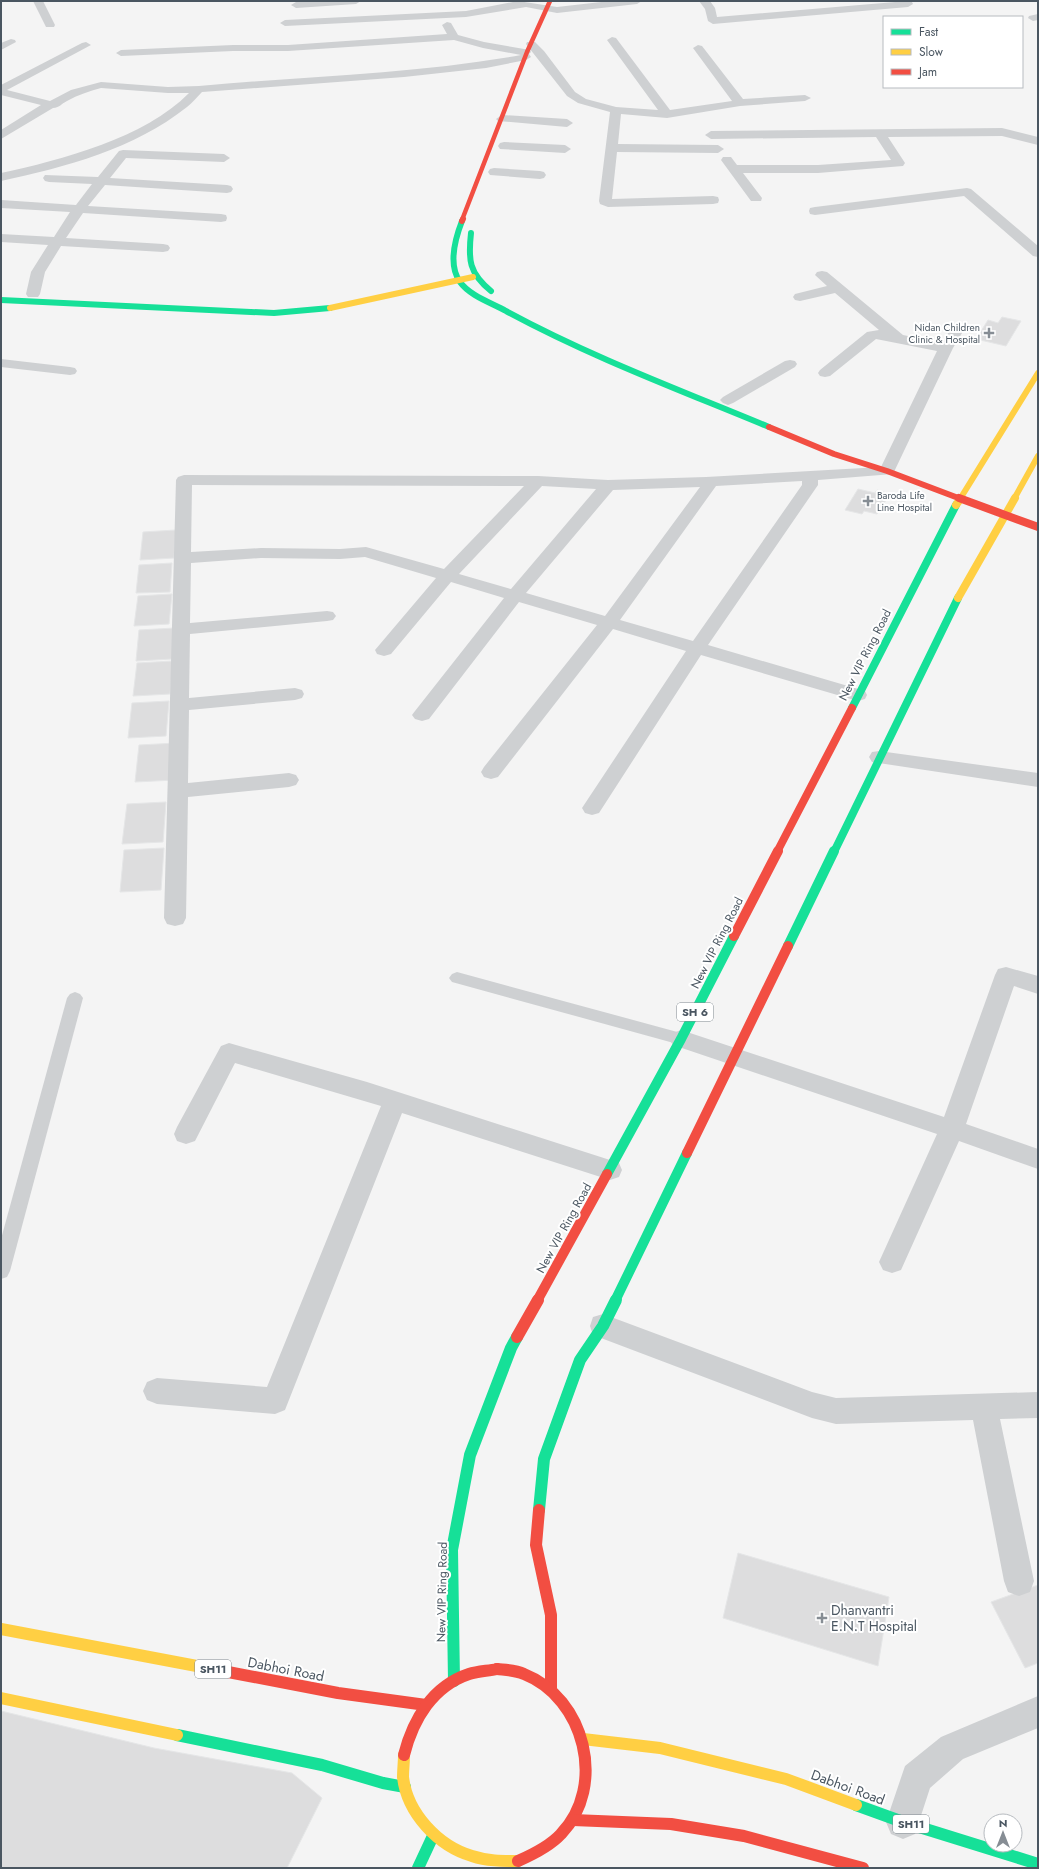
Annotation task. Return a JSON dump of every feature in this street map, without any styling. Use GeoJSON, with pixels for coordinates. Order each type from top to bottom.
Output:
{"type":"FeatureCollection","features":[{"type":"Feature","properties":{"kind":"main road"},"geometry":{"type":"LineString","coordinates":[[554,8],[534,53],[511,119],[459,229],[453,260],[457,277],[473,292],[529,324],[584,350],[834,454],[887,471],[959,499],[1038,527]]}},
{"type":"Feature","properties":{"kind":"main road"},"geometry":{"type":"LineString","coordinates":[[475,222],[469,245],[468,258],[472,273],[486,288],[500,296]]}},
{"type":"Feature","properties":{"kind":"main road"},"geometry":{"type":"LineString","coordinates":[[1,300],[274,313],[316,310],[354,304],[472,273]]}},
{"type":"Feature","properties":{"kind":"main road"},"geometry":{"type":"LineString","coordinates":[[1,292],[281,306],[309,304],[457,277]]}},
{"type":"Feature","properties":{"kind":"main road"},"geometry":{"type":"LineString","coordinates":[[527,311],[592,344],[844,448],[887,471]]}},
{"type":"Feature","properties":{"kind":"main road","name":"New VIP Ring Road"},"geometry":{"type":"LineString","coordinates":[[454,1681],[452,1550],[470,1455],[511,1348],[681,1039],[959,499],[1038,374]]}},
{"type":"Feature","properties":{"kind":"main road"},"geometry":{"type":"LineString","coordinates":[[551,1688],[551,1614],[536,1545],[544,1459],[580,1360],[603,1326],[879,757],[966,582],[1038,456]]}},
{"type":"Feature","properties":{"kind":"main road","name":"Dabhoi Road"},"geometry":{"type":"LineString","coordinates":[[1,1629],[338,1693],[426,1705]]}},
{"type":"Feature","properties":{"kind":"main road"},"geometry":{"type":"LineString","coordinates":[[497,1669],[526,1674],[551,1688],[571,1710],[584,1739],[588,1766],[583,1794],[573,1820],[555,1842],[530,1858],[501,1867],[472,1863],[446,1851],[432,1838],[424,1830],[412,1807],[405,1787],[403,1774],[406,1745],[416,1719],[431,1697],[454,1681],[469,1674],[497,1669]]}},
{"type":"Feature","properties":{"kind":"main road"},"geometry":{"type":"LineString","coordinates":[[1,1698],[322,1764],[405,1787]]}},
{"type":"Feature","properties":{"kind":"main road","name":"Dabhoi Road"},"geometry":{"type":"LineString","coordinates":[[584,1739],[660,1748],[786,1779],[903,1822],[1038,1864]]}},
{"type":"Feature","properties":{"kind":"main road"},"geometry":{"type":"LineString","coordinates":[[573,1820],[671,1824],[744,1836],[863,1868]]}},
{"type":"Feature","properties":{"kind":"main road"},"geometry":{"type":"LineString","coordinates":[[418,1868],[432,1838]]}},
{"type":"Feature","properties":{"kind":"street"},"geometry":{"type":"LineString","coordinates":[[38,1],[50,25]]}},
{"type":"Feature","properties":{"kind":"street"},"geometry":{"type":"LineString","coordinates":[[296,5],[356,1]]}},
{"type":"Feature","properties":{"kind":"street"},"geometry":{"type":"LineString","coordinates":[[515,1],[554,8],[637,1]]}},
{"type":"Feature","properties":{"kind":"street"},"geometry":{"type":"LineString","coordinates":[[704,1],[710,8],[713,21],[788,15],[847,5],[908,4]]}},
{"type":"Feature","properties":{"kind":"street"},"geometry":{"type":"LineString","coordinates":[[285,23],[442,16],[466,14],[526,4]]}},
{"type":"Feature","properties":{"kind":"street"},"geometry":{"type":"LineString","coordinates":[[779,6],[788,15]]}},
{"type":"Feature","properties":{"kind":"street"},"geometry":{"type":"LineString","coordinates":[[442,16],[454,37]]}},
{"type":"Feature","properties":{"kind":"street"},"geometry":{"type":"LineString","coordinates":[[120,53],[233,48],[288,48],[454,37],[483,45],[534,53],[570,94],[582,101],[616,110],[667,114],[740,103],[805,98]]}},
{"type":"Feature","properties":{"kind":"street"},"geometry":{"type":"LineString","coordinates":[[612,40],[667,114]]}},
{"type":"Feature","properties":{"kind":"street"},"geometry":{"type":"LineString","coordinates":[[1,90],[86,46]]}},
{"type":"Feature","properties":{"kind":"street"},"geometry":{"type":"LineString","coordinates":[[698,48],[740,103]]}},
{"type":"Feature","properties":{"kind":"street"},"geometry":{"type":"LineString","coordinates":[[1,135],[78,91],[101,85],[168,90],[199,89],[425,72],[494,63],[534,53]]}},
{"type":"Feature","properties":{"kind":"street"},"geometry":{"type":"LineString","coordinates":[[104,73],[111,78],[131,83],[199,89]]}},
{"type":"Feature","properties":{"kind":"street"},"geometry":{"type":"LineString","coordinates":[[1,177],[67,162],[104,149],[134,135],[183,105],[199,89]]}},
{"type":"Feature","properties":{"kind":"street"},"geometry":{"type":"LineString","coordinates":[[1,90],[54,105]]}},
{"type":"Feature","properties":{"kind":"street"},"geometry":{"type":"LineString","coordinates":[[616,110],[605,201],[607,203],[714,200]]}},
{"type":"Feature","properties":{"kind":"street"},"geometry":{"type":"LineString","coordinates":[[699,110],[718,149],[756,198]]}},
{"type":"Feature","properties":{"kind":"street"},"geometry":{"type":"LineString","coordinates":[[511,119],[567,123]]}},
{"type":"Feature","properties":{"kind":"street"},"geometry":{"type":"LineString","coordinates":[[711,135],[1002,132],[1038,141]]}},
{"type":"Feature","properties":{"kind":"street"},"geometry":{"type":"LineString","coordinates":[[734,168],[818,170],[899,163],[880,133]]}},
{"type":"Feature","properties":{"kind":"street"},"geometry":{"type":"LineString","coordinates":[[504,146],[566,149]]}},
{"type":"Feature","properties":{"kind":"street"},"geometry":{"type":"LineString","coordinates":[[611,148],[718,149]]}},
{"type":"Feature","properties":{"kind":"street"},"geometry":{"type":"LineString","coordinates":[[33,294],[38,272],[57,242],[79,209],[123,154],[224,158]]}},
{"type":"Feature","properties":{"kind":"street"},"geometry":{"type":"LineString","coordinates":[[494,172],[540,175]]}},
{"type":"Feature","properties":{"kind":"street"},"geometry":{"type":"LineString","coordinates":[[49,178],[227,189]]}},
{"type":"Feature","properties":{"kind":"street"},"geometry":{"type":"LineString","coordinates":[[815,211],[967,192],[1038,253]]}},
{"type":"Feature","properties":{"kind":"street"},"geometry":{"type":"LineString","coordinates":[[1,204],[221,218]]}},
{"type":"Feature","properties":{"kind":"street"},"geometry":{"type":"LineString","coordinates":[[1,238],[163,248]]}},
{"type":"Feature","properties":{"kind":"street"},"geometry":{"type":"LineString","coordinates":[[822,275],[898,338]]}},
{"type":"Feature","properties":{"kind":"street"},"geometry":{"type":"LineString","coordinates":[[800,297],[837,288]]}},
{"type":"Feature","properties":{"kind":"street"},"geometry":{"type":"LineString","coordinates":[[174,918],[184,480],[538,481],[608,485],[706,482],[887,471],[946,348],[958,328]]}},
{"type":"Feature","properties":{"kind":"street"},"geometry":{"type":"LineString","coordinates":[[825,373],[872,335],[879,334],[946,348]]}},
{"type":"Feature","properties":{"kind":"street"},"geometry":{"type":"LineString","coordinates":[[1,363],[70,371]]}},
{"type":"Feature","properties":{"kind":"street"},"geometry":{"type":"LineString","coordinates":[[728,400],[790,364]]}},
{"type":"Feature","properties":{"kind":"street"},"geometry":{"type":"LineString","coordinates":[[592,808],[697,648],[810,485],[810,476]]}},
{"type":"Feature","properties":{"kind":"street"},"geometry":{"type":"LineString","coordinates":[[384,650],[447,576],[538,481]]}},
{"type":"Feature","properties":{"kind":"street"},"geometry":{"type":"LineString","coordinates":[[491,772],[609,622],[708,487],[706,482]]}},
{"type":"Feature","properties":{"kind":"street"},"geometry":{"type":"LineString","coordinates":[[422,715],[515,595],[608,485]]}},
{"type":"Feature","properties":{"kind":"street"},"geometry":{"type":"LineString","coordinates":[[182,558],[262,553],[340,554],[366,552],[858,695]]}},
{"type":"Feature","properties":{"kind":"street"},"geometry":{"type":"LineString","coordinates":[[181,629],[327,616]]}},
{"type":"Feature","properties":{"kind":"street"},"geometry":{"type":"LineString","coordinates":[[179,705],[295,694]]}},
{"type":"Feature","properties":{"kind":"street"},"geometry":{"type":"LineString","coordinates":[[879,757],[1038,780]]}},
{"type":"Feature","properties":{"kind":"street"},"geometry":{"type":"LineString","coordinates":[[177,791],[289,780]]}},
{"type":"Feature","properties":{"kind":"street"},"geometry":{"type":"LineString","coordinates":[[892,1262],[952,1129],[1006,975],[1038,985]]}},
{"type":"Feature","properties":{"kind":"street"},"geometry":{"type":"LineString","coordinates":[[681,1039],[1038,1159]]}},
{"type":"Feature","properties":{"kind":"street"},"geometry":{"type":"LineString","coordinates":[[186,1134],[229,1052],[394,1101],[610,1170]]}},
{"type":"Feature","properties":{"kind":"street"},"geometry":{"type":"LineString","coordinates":[[157,1391],[275,1401],[394,1101]]}},
{"type":"Feature","properties":{"kind":"street"},"geometry":{"type":"LineString","coordinates":[[603,1326],[812,1405],[836,1411],[1038,1405]]}},
{"type":"Feature","properties":{"kind":"street"},"geometry":{"type":"LineString","coordinates":[[984,1407],[1019,1581]]}},
{"type":"Feature","properties":{"kind":"street"},"geometry":{"type":"LineString","coordinates":[[903,1822],[917,1778],[952,1748],[1038,1712]]}},
{"type":"Feature","properties":{"kind":"lane"},"geometry":{"type":"LineString","coordinates":[[457,978],[681,1039]]}},
{"type":"Feature","properties":{"kind":"lane"},"geometry":{"type":"LineString","coordinates":[[1,1271],[75,998]]}},
{"type":"Feature","properties":{"kind":"building"},"geometry":{"type":"Polygon","coordinates":[[[1002,317],[1021,321],[1006,346],[976,339],[988,320],[998,323],[1002,317]]]}},
{"type":"Feature","properties":{"kind":"building"},"geometry":{"type":"Polygon","coordinates":[[[858,489],[875,493],[877,490],[890,494],[877,514],[864,511],[862,514],[845,510],[858,489]]]}},
{"type":"Feature","properties":{"kind":"building"},"geometry":{"type":"Polygon","coordinates":[[[176,530],[174,558],[140,560],[143,532],[176,530]]]}},
{"type":"Feature","properties":{"kind":"building"},"geometry":{"type":"Polygon","coordinates":[[[172,563],[170,592],[136,593],[139,565],[172,563]]]}},
{"type":"Feature","properties":{"kind":"building"},"geometry":{"type":"Polygon","coordinates":[[[172,594],[169,624],[134,626],[138,596],[172,594]]]}},
{"type":"Feature","properties":{"kind":"building"},"geometry":{"type":"Polygon","coordinates":[[[175,628],[172,659],[136,661],[139,630],[175,628]]]}},
{"type":"Feature","properties":{"kind":"building"},"geometry":{"type":"Polygon","coordinates":[[[173,661],[170,694],[133,696],[137,663],[173,661]]]}},
{"type":"Feature","properties":{"kind":"building"},"geometry":{"type":"Polygon","coordinates":[[[169,701],[166,736],[128,738],[132,703],[169,701]]]}},
{"type":"Feature","properties":{"kind":"building"},"geometry":{"type":"Polygon","coordinates":[[[177,743],[174,780],[135,782],[139,745],[177,743]]]}},
{"type":"Feature","properties":{"kind":"building"},"geometry":{"type":"Polygon","coordinates":[[[166,802],[163,842],[122,844],[127,804],[166,802]]]}},
{"type":"Feature","properties":{"kind":"building"},"geometry":{"type":"Polygon","coordinates":[[[164,848],[161,890],[120,892],[124,850],[164,848]]]}},
{"type":"Feature","properties":{"kind":"building"},"geometry":{"type":"Polygon","coordinates":[[[738,1553],[889,1597],[878,1666],[723,1618],[738,1553]]]}},
{"type":"Feature","properties":{"kind":"building"},"geometry":{"type":"Polygon","coordinates":[[[1038,1585],[1038,1663],[1025,1668],[991,1602],[1038,1585]]]}},
{"type":"Feature","properties":{"kind":"building"},"geometry":{"type":"Polygon","coordinates":[[[1,1711],[154,1748],[292,1773],[322,1798],[287,1868],[1,1868],[1,1711]]]}},
{"type":"Feature","properties":{"kind":"traffic: fast"},"geometry":{"type":"LineString","coordinates":[[462,221],[455,243],[454,266],[459,280],[469,290],[527,322],[595,355],[769,427]]}},
{"type":"Feature","properties":{"kind":"traffic: fast"},"geometry":{"type":"LineString","coordinates":[[471,233],[469,251],[471,266],[478,279],[491,291]]}},
{"type":"Feature","properties":{"kind":"traffic: fast"},"geometry":{"type":"LineString","coordinates":[[1,300],[274,313],[330,308]]}},
{"type":"Feature","properties":{"kind":"traffic: fast"},"geometry":{"type":"LineString","coordinates":[[852,708],[956,505]]}},
{"type":"Feature","properties":{"kind":"traffic: fast"},"geometry":{"type":"LineString","coordinates":[[788,946],[958,598]]}},
{"type":"Feature","properties":{"kind":"traffic: fast"},"geometry":{"type":"LineString","coordinates":[[607,1174],[681,1039],[734,936]]}},
{"type":"Feature","properties":{"kind":"traffic: fast"},"geometry":{"type":"LineString","coordinates":[[539,1510],[544,1459],[580,1360],[603,1326],[687,1153]]}},
{"type":"Feature","properties":{"kind":"traffic: fast"},"geometry":{"type":"LineString","coordinates":[[454,1681],[452,1550],[470,1455],[511,1348],[517,1337]]}},
{"type":"Feature","properties":{"kind":"traffic: fast"},"geometry":{"type":"LineString","coordinates":[[177,1735],[322,1765],[383,1783],[405,1787]]}},
{"type":"Feature","properties":{"kind":"traffic: fast"},"geometry":{"type":"LineString","coordinates":[[856,1805],[903,1822],[1038,1864]]}},
{"type":"Feature","properties":{"kind":"traffic: fast"},"geometry":{"type":"LineString","coordinates":[[418,1868],[432,1838]]}},
{"type":"Feature","properties":{"kind":"traffic: slow"},"geometry":{"type":"LineString","coordinates":[[330,308],[473,277]]}},
{"type":"Feature","properties":{"kind":"traffic: slow"},"geometry":{"type":"LineString","coordinates":[[956,505],[1038,373]]}},
{"type":"Feature","properties":{"kind":"traffic: slow"},"geometry":{"type":"LineString","coordinates":[[958,598],[1038,456]]}},
{"type":"Feature","properties":{"kind":"traffic: slow"},"geometry":{"type":"LineString","coordinates":[[1,1629],[202,1667]]}},
{"type":"Feature","properties":{"kind":"traffic: slow"},"geometry":{"type":"LineString","coordinates":[[1,1698],[177,1735]]}},
{"type":"Feature","properties":{"kind":"traffic: slow"},"geometry":{"type":"LineString","coordinates":[[583,1739],[660,1748],[786,1779],[856,1805]]}},
{"type":"Feature","properties":{"kind":"traffic: slow"},"geometry":{"type":"LineString","coordinates":[[404,1755],[403,1777],[409,1798],[419,1817],[433,1834],[451,1847],[472,1856],[494,1861],[518,1861]]}},
{"type":"Feature","properties":{"kind":"traffic: jam"},"geometry":{"type":"LineString","coordinates":[[462,221],[527,52],[550,1]]}},
{"type":"Feature","properties":{"kind":"traffic: jam"},"geometry":{"type":"LineString","coordinates":[[769,427],[834,454],[887,471],[1038,527]]}},
{"type":"Feature","properties":{"kind":"traffic: jam"},"geometry":{"type":"LineString","coordinates":[[734,936],[852,708]]}},
{"type":"Feature","properties":{"kind":"traffic: jam"},"geometry":{"type":"LineString","coordinates":[[687,1153],[788,946]]}},
{"type":"Feature","properties":{"kind":"traffic: jam"},"geometry":{"type":"LineString","coordinates":[[517,1337],[607,1174]]}},
{"type":"Feature","properties":{"kind":"traffic: jam"},"geometry":{"type":"LineString","coordinates":[[539,1510],[536,1545],[551,1615],[551,1688]]}},
{"type":"Feature","properties":{"kind":"traffic: jam"},"geometry":{"type":"LineString","coordinates":[[202,1667],[338,1693],[426,1705]]}},
{"type":"Feature","properties":{"kind":"traffic: jam"},"geometry":{"type":"LineString","coordinates":[[497,1669],[524,1673],[546,1687],[562,1703],[575,1722],[583,1742],[586,1763],[585,1785],[579,1807],[567,1827],[551,1843],[518,1861]]}},
{"type":"Feature","properties":{"kind":"traffic: jam"},"geometry":{"type":"LineString","coordinates":[[404,1755],[407,1742],[418,1717],[435,1695],[445,1686],[457,1679],[472,1673],[497,1669]]}},
{"type":"Feature","properties":{"kind":"traffic: jam"},"geometry":{"type":"LineString","coordinates":[[573,1820],[671,1824],[744,1836],[863,1868]]}},
{"type":"Feature","properties":{"kind":"place","name":"Nidan Children Clinic & Hospital"},"geometry":{"type":"Point","coordinates":[989,333]}},
{"type":"Feature","properties":{"kind":"place","name":"Baroda Life Line Hospital"},"geometry":{"type":"Point","coordinates":[868,501]}},
{"type":"Feature","properties":{"kind":"place","name":"Dhanvantri E.N.T Hospital"},"geometry":{"type":"Point","coordinates":[822,1618]}}]}
